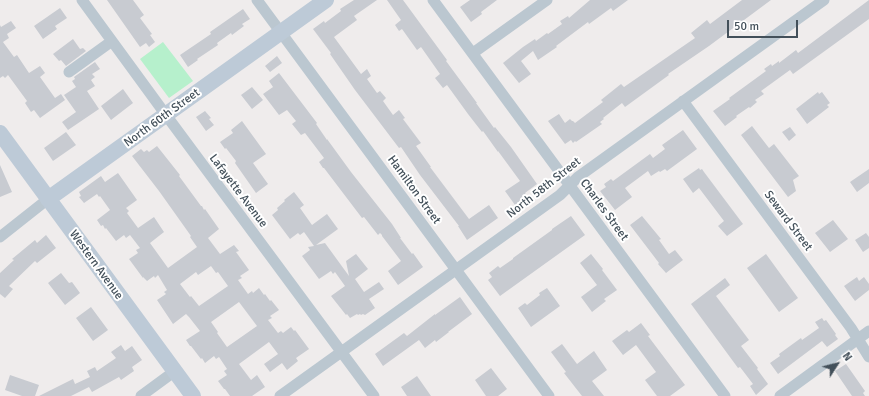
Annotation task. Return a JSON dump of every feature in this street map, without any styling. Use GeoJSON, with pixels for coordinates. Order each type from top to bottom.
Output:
{"type":"FeatureCollection","features":[{"type":"Feature","properties":{"kind":"street","name":"Lafayette Avenue"},"geometry":{"type":"LineString","coordinates":[[82,0],[374,396]]}},
{"type":"Feature","properties":{"kind":"street","name":"Hamilton Street"},"geometry":{"type":"LineString","coordinates":[[257,0],[549,396]]}},
{"type":"Feature","properties":{"kind":"street","name":"North 60th Street"},"geometry":{"type":"LineString","coordinates":[[0,237],[48,199],[326,0]]}},
{"type":"Feature","properties":{"kind":"street","name":"Charles Street"},"geometry":{"type":"LineString","coordinates":[[433,0],[725,396]]}},
{"type":"Feature","properties":{"kind":"street"},"geometry":{"type":"LineString","coordinates":[[473,53],[547,0]]}},
{"type":"Feature","properties":{"kind":"street","name":"North 58th Street"},"geometry":{"type":"LineString","coordinates":[[280,396],[560,195],[578,177],[824,0]]}},
{"type":"Feature","properties":{"kind":"street"},"geometry":{"type":"LineString","coordinates":[[69,72],[112,41]]}},
{"type":"Feature","properties":{"kind":"street","name":"Seward Street"},"geometry":{"type":"LineString","coordinates":[[683,102],[846,322],[869,357]]}},
{"type":"Feature","properties":{"kind":"street","name":"Western Avenue"},"geometry":{"type":"LineString","coordinates":[[0,133],[193,396]]}},
{"type":"Feature","properties":{"kind":"street"},"geometry":{"type":"LineString","coordinates":[[780,396],[869,331]]}},
{"type":"Feature","properties":{"kind":"street"},"geometry":{"type":"LineString","coordinates":[[141,396],[175,371]]}},
{"type":"Feature","properties":{"kind":"green space"},"geometry":{"type":"Polygon","coordinates":[[[163,42],[193,81],[169,98],[140,59],[163,42]]]}},
{"type":"Feature","properties":{"kind":"building"},"geometry":{"type":"Polygon","coordinates":[[[107,0],[133,0],[144,15],[140,18],[152,34],[150,35],[155,42],[149,47],[146,43],[140,47],[107,0]]]}},
{"type":"Feature","properties":{"kind":"building"},"geometry":{"type":"Polygon","coordinates":[[[354,0],[377,0],[354,16],[357,20],[334,37],[361,74],[367,69],[371,76],[367,79],[377,93],[380,91],[386,98],[383,101],[393,115],[399,110],[405,118],[403,119],[421,143],[416,146],[469,219],[489,205],[498,218],[467,240],[459,226],[420,175],[401,147],[399,148],[355,90],[330,54],[331,53],[313,29],[324,21],[325,23],[341,11],[340,9],[354,0]]]}},
{"type":"Feature","properties":{"kind":"building"},"geometry":{"type":"Polygon","coordinates":[[[387,0],[403,0],[494,128],[495,127],[511,147],[537,184],[525,193],[527,196],[515,205],[505,191],[520,181],[447,85],[443,88],[435,78],[440,74],[421,47],[417,50],[402,29],[399,31],[395,25],[401,20],[387,0]]]}},
{"type":"Feature","properties":{"kind":"building"},"geometry":{"type":"Polygon","coordinates":[[[470,0],[497,0],[471,22],[460,7],[470,0]]]}},
{"type":"Feature","properties":{"kind":"building"},"geometry":{"type":"Polygon","coordinates":[[[590,0],[628,0],[613,11],[611,8],[589,24],[588,22],[538,60],[533,51],[521,61],[531,74],[519,83],[503,63],[535,39],[536,41],[562,24],[560,21],[568,16],[569,18],[590,0]]]}},
{"type":"Feature","properties":{"kind":"building"},"geometry":{"type":"Polygon","coordinates":[[[742,0],[771,0],[625,107],[622,103],[603,118],[604,119],[600,122],[602,124],[576,142],[575,141],[573,143],[571,140],[565,144],[548,121],[559,114],[565,123],[570,119],[575,123],[603,102],[601,100],[621,84],[624,87],[695,38],[691,33],[707,20],[710,24],[742,0]]]}},
{"type":"Feature","properties":{"kind":"building"},"geometry":{"type":"Polygon","coordinates":[[[869,0],[869,19],[793,74],[790,70],[761,91],[764,94],[755,100],[757,102],[736,116],[737,117],[725,126],[713,111],[766,71],[764,69],[771,64],[772,66],[779,61],[779,63],[796,50],[798,53],[869,0]]]}},
{"type":"Feature","properties":{"kind":"building"},"geometry":{"type":"Polygon","coordinates":[[[60,8],[67,18],[55,26],[57,29],[43,39],[34,26],[60,8]]]}},
{"type":"Feature","properties":{"kind":"building"},"geometry":{"type":"Polygon","coordinates":[[[243,9],[250,19],[242,24],[244,26],[232,35],[231,33],[217,43],[218,45],[188,67],[180,55],[211,34],[210,32],[243,9]]]}},
{"type":"Feature","properties":{"kind":"building"},"geometry":{"type":"Polygon","coordinates":[[[11,21],[16,28],[7,34],[9,38],[3,42],[14,57],[17,55],[29,73],[40,66],[45,73],[40,77],[55,98],[61,94],[65,100],[40,118],[34,110],[31,112],[25,103],[27,101],[8,75],[5,78],[3,76],[0,78],[0,25],[1,27],[11,21]]]}},
{"type":"Feature","properties":{"kind":"building"},"geometry":{"type":"Polygon","coordinates":[[[73,39],[80,49],[83,48],[86,51],[66,66],[53,54],[73,39]]]}},
{"type":"Feature","properties":{"kind":"building"},"geometry":{"type":"Polygon","coordinates":[[[277,56],[282,63],[270,72],[265,66],[277,56]]]}},
{"type":"Feature","properties":{"kind":"building"},"geometry":{"type":"Polygon","coordinates":[[[95,62],[100,69],[92,74],[95,77],[91,80],[95,86],[87,91],[99,109],[68,130],[62,122],[76,112],[64,95],[76,87],[72,81],[75,79],[74,77],[95,62]]]}},
{"type":"Feature","properties":{"kind":"building"},"geometry":{"type":"Polygon","coordinates":[[[279,73],[317,123],[316,124],[327,140],[423,267],[398,285],[388,271],[401,261],[382,235],[380,233],[378,235],[364,217],[362,218],[323,168],[319,162],[324,158],[305,133],[301,135],[292,124],[296,121],[287,110],[279,115],[263,94],[273,87],[269,81],[279,73]]]}},
{"type":"Feature","properties":{"kind":"building"},"geometry":{"type":"Polygon","coordinates":[[[252,87],[263,100],[252,109],[241,95],[252,87]]]}},
{"type":"Feature","properties":{"kind":"building"},"geometry":{"type":"Polygon","coordinates":[[[123,89],[133,103],[111,120],[101,106],[123,89]]]}},
{"type":"Feature","properties":{"kind":"building"},"geometry":{"type":"Polygon","coordinates":[[[818,92],[819,94],[822,92],[830,103],[827,105],[829,107],[807,124],[796,109],[818,92]]]}},
{"type":"Feature","properties":{"kind":"building"},"geometry":{"type":"Polygon","coordinates":[[[205,111],[211,118],[209,119],[214,125],[206,131],[196,117],[205,111]]]}},
{"type":"Feature","properties":{"kind":"building"},"geometry":{"type":"Polygon","coordinates":[[[242,121],[266,154],[253,163],[268,184],[256,193],[235,163],[236,161],[220,142],[233,133],[231,130],[242,121]]]}},
{"type":"Feature","properties":{"kind":"building"},"geometry":{"type":"Polygon","coordinates":[[[752,126],[769,148],[774,144],[799,176],[793,180],[796,191],[788,197],[741,135],[752,126]]]}},
{"type":"Feature","properties":{"kind":"building"},"geometry":{"type":"Polygon","coordinates":[[[790,127],[796,135],[789,141],[782,132],[790,127]]]}},
{"type":"Feature","properties":{"kind":"building"},"geometry":{"type":"Polygon","coordinates":[[[683,130],[697,149],[667,171],[665,169],[651,176],[648,171],[625,188],[632,197],[615,210],[600,191],[606,187],[604,184],[611,179],[613,181],[650,154],[653,158],[665,149],[662,145],[683,130]]]}},
{"type":"Feature","properties":{"kind":"building"},"geometry":{"type":"Polygon","coordinates":[[[66,132],[76,145],[53,161],[44,148],[66,132]]]}},
{"type":"Feature","properties":{"kind":"building"},"geometry":{"type":"Polygon","coordinates":[[[157,146],[219,229],[208,238],[220,254],[234,245],[239,251],[236,252],[249,270],[240,276],[242,278],[238,280],[248,294],[252,291],[253,293],[259,288],[279,310],[270,316],[272,318],[268,320],[278,333],[281,331],[283,333],[291,327],[309,349],[296,358],[298,361],[287,370],[282,363],[270,372],[264,364],[278,354],[269,342],[239,364],[251,380],[257,375],[265,387],[252,396],[230,396],[218,381],[227,375],[224,371],[227,369],[219,357],[216,359],[214,356],[205,363],[186,340],[200,331],[186,314],[173,324],[157,300],[166,294],[164,292],[167,290],[158,275],[147,281],[129,259],[138,253],[136,250],[140,248],[130,235],[126,238],[124,235],[116,241],[103,225],[101,226],[97,220],[110,210],[100,196],[99,197],[97,194],[84,203],[79,197],[81,196],[79,192],[101,176],[105,182],[118,173],[137,200],[126,208],[129,211],[127,213],[138,228],[154,217],[164,232],[150,243],[168,268],[197,247],[190,237],[191,236],[159,191],[132,156],[141,149],[144,152],[147,150],[149,152],[157,146]],[[211,266],[198,275],[196,272],[180,284],[199,306],[228,286],[218,272],[216,273],[211,266]],[[239,302],[211,322],[227,347],[257,326],[239,302]]]}},
{"type":"Feature","properties":{"kind":"building"},"geometry":{"type":"Polygon","coordinates":[[[0,165],[12,192],[0,197],[0,165]]]}},
{"type":"Feature","properties":{"kind":"building"},"geometry":{"type":"Polygon","coordinates":[[[699,168],[700,170],[702,169],[743,224],[727,236],[718,226],[724,221],[699,188],[693,193],[683,179],[699,168]]]}},
{"type":"Feature","properties":{"kind":"building"},"geometry":{"type":"Polygon","coordinates":[[[869,169],[869,183],[857,192],[850,182],[869,169]]]}},
{"type":"Feature","properties":{"kind":"building"},"geometry":{"type":"Polygon","coordinates":[[[294,192],[304,205],[300,208],[312,225],[327,214],[338,229],[316,245],[325,243],[349,276],[346,261],[356,254],[368,269],[355,279],[364,292],[379,282],[384,289],[369,299],[375,308],[365,315],[357,314],[350,318],[347,314],[346,315],[331,296],[345,286],[335,272],[333,274],[331,271],[319,279],[302,256],[310,250],[308,247],[314,246],[304,232],[300,235],[298,233],[290,239],[272,215],[278,210],[277,208],[285,201],[284,200],[294,192]]]}},
{"type":"Feature","properties":{"kind":"building"},"geometry":{"type":"Polygon","coordinates":[[[571,216],[585,235],[500,296],[488,280],[492,277],[489,273],[498,266],[500,268],[513,259],[571,216]]]}},
{"type":"Feature","properties":{"kind":"building"},"geometry":{"type":"Polygon","coordinates":[[[642,216],[661,239],[659,240],[669,254],[675,250],[683,260],[666,273],[630,225],[642,216]]]}},
{"type":"Feature","properties":{"kind":"building"},"geometry":{"type":"Polygon","coordinates":[[[833,220],[848,239],[830,252],[815,233],[833,220]]]}},
{"type":"Feature","properties":{"kind":"building"},"geometry":{"type":"Polygon","coordinates":[[[866,233],[869,237],[869,248],[863,252],[855,240],[866,233]]]}},
{"type":"Feature","properties":{"kind":"building"},"geometry":{"type":"Polygon","coordinates":[[[46,235],[56,248],[37,263],[35,261],[9,286],[13,289],[5,298],[0,294],[0,273],[14,260],[12,259],[35,240],[37,243],[46,235]]]}},
{"type":"Feature","properties":{"kind":"building"},"geometry":{"type":"Polygon","coordinates":[[[591,254],[617,290],[604,299],[606,301],[592,312],[581,297],[597,285],[580,263],[591,254]]]}},
{"type":"Feature","properties":{"kind":"building"},"geometry":{"type":"Polygon","coordinates":[[[766,254],[798,298],[779,312],[747,268],[766,254]]]}},
{"type":"Feature","properties":{"kind":"building"},"geometry":{"type":"Polygon","coordinates":[[[61,273],[69,283],[72,282],[80,293],[65,305],[48,283],[61,273]]]}},
{"type":"Feature","properties":{"kind":"building"},"geometry":{"type":"Polygon","coordinates":[[[857,277],[859,281],[864,277],[869,284],[869,290],[855,301],[844,286],[857,277]]]}},
{"type":"Feature","properties":{"kind":"building"},"geometry":{"type":"Polygon","coordinates":[[[725,278],[730,285],[716,296],[749,340],[741,346],[768,384],[756,395],[750,386],[753,384],[740,367],[738,368],[691,304],[725,278]]]}},
{"type":"Feature","properties":{"kind":"building"},"geometry":{"type":"Polygon","coordinates":[[[547,288],[560,306],[531,327],[518,308],[525,303],[527,305],[540,295],[539,293],[547,288]]]}},
{"type":"Feature","properties":{"kind":"building"},"geometry":{"type":"Polygon","coordinates":[[[460,297],[472,314],[436,342],[435,340],[425,348],[419,340],[383,366],[375,354],[404,333],[407,336],[460,297]]]}},
{"type":"Feature","properties":{"kind":"building"},"geometry":{"type":"Polygon","coordinates":[[[91,307],[108,330],[93,341],[76,318],[91,307]]]}},
{"type":"Feature","properties":{"kind":"building"},"geometry":{"type":"Polygon","coordinates":[[[822,318],[824,321],[826,320],[838,339],[827,347],[822,341],[778,374],[770,363],[780,356],[779,354],[801,338],[802,340],[819,328],[815,322],[822,318]]]}},
{"type":"Feature","properties":{"kind":"building"},"geometry":{"type":"Polygon","coordinates":[[[641,323],[650,335],[648,336],[685,385],[670,396],[657,396],[645,380],[656,372],[636,345],[623,355],[612,341],[627,330],[629,332],[641,323]]]}},
{"type":"Feature","properties":{"kind":"building"},"geometry":{"type":"Polygon","coordinates":[[[562,344],[577,364],[594,351],[607,370],[592,381],[604,396],[582,396],[564,373],[566,372],[551,352],[562,344]]]}},
{"type":"Feature","properties":{"kind":"building"},"geometry":{"type":"Polygon","coordinates":[[[121,345],[125,351],[132,346],[142,360],[132,367],[134,371],[121,380],[119,377],[92,392],[89,387],[71,396],[39,396],[73,379],[75,384],[90,377],[87,371],[95,367],[97,371],[116,358],[111,352],[121,345]]]}},
{"type":"Feature","properties":{"kind":"building"},"geometry":{"type":"Polygon","coordinates":[[[846,364],[865,391],[863,393],[865,396],[852,396],[835,371],[846,364]]]}},
{"type":"Feature","properties":{"kind":"building"},"geometry":{"type":"Polygon","coordinates":[[[491,368],[507,389],[498,396],[486,396],[475,380],[491,368]]]}},
{"type":"Feature","properties":{"kind":"building"},"geometry":{"type":"Polygon","coordinates":[[[10,375],[39,385],[35,396],[22,396],[5,390],[10,375]]]}},
{"type":"Feature","properties":{"kind":"building"},"geometry":{"type":"Polygon","coordinates":[[[417,376],[431,396],[407,396],[401,387],[417,376]]]}}]}
